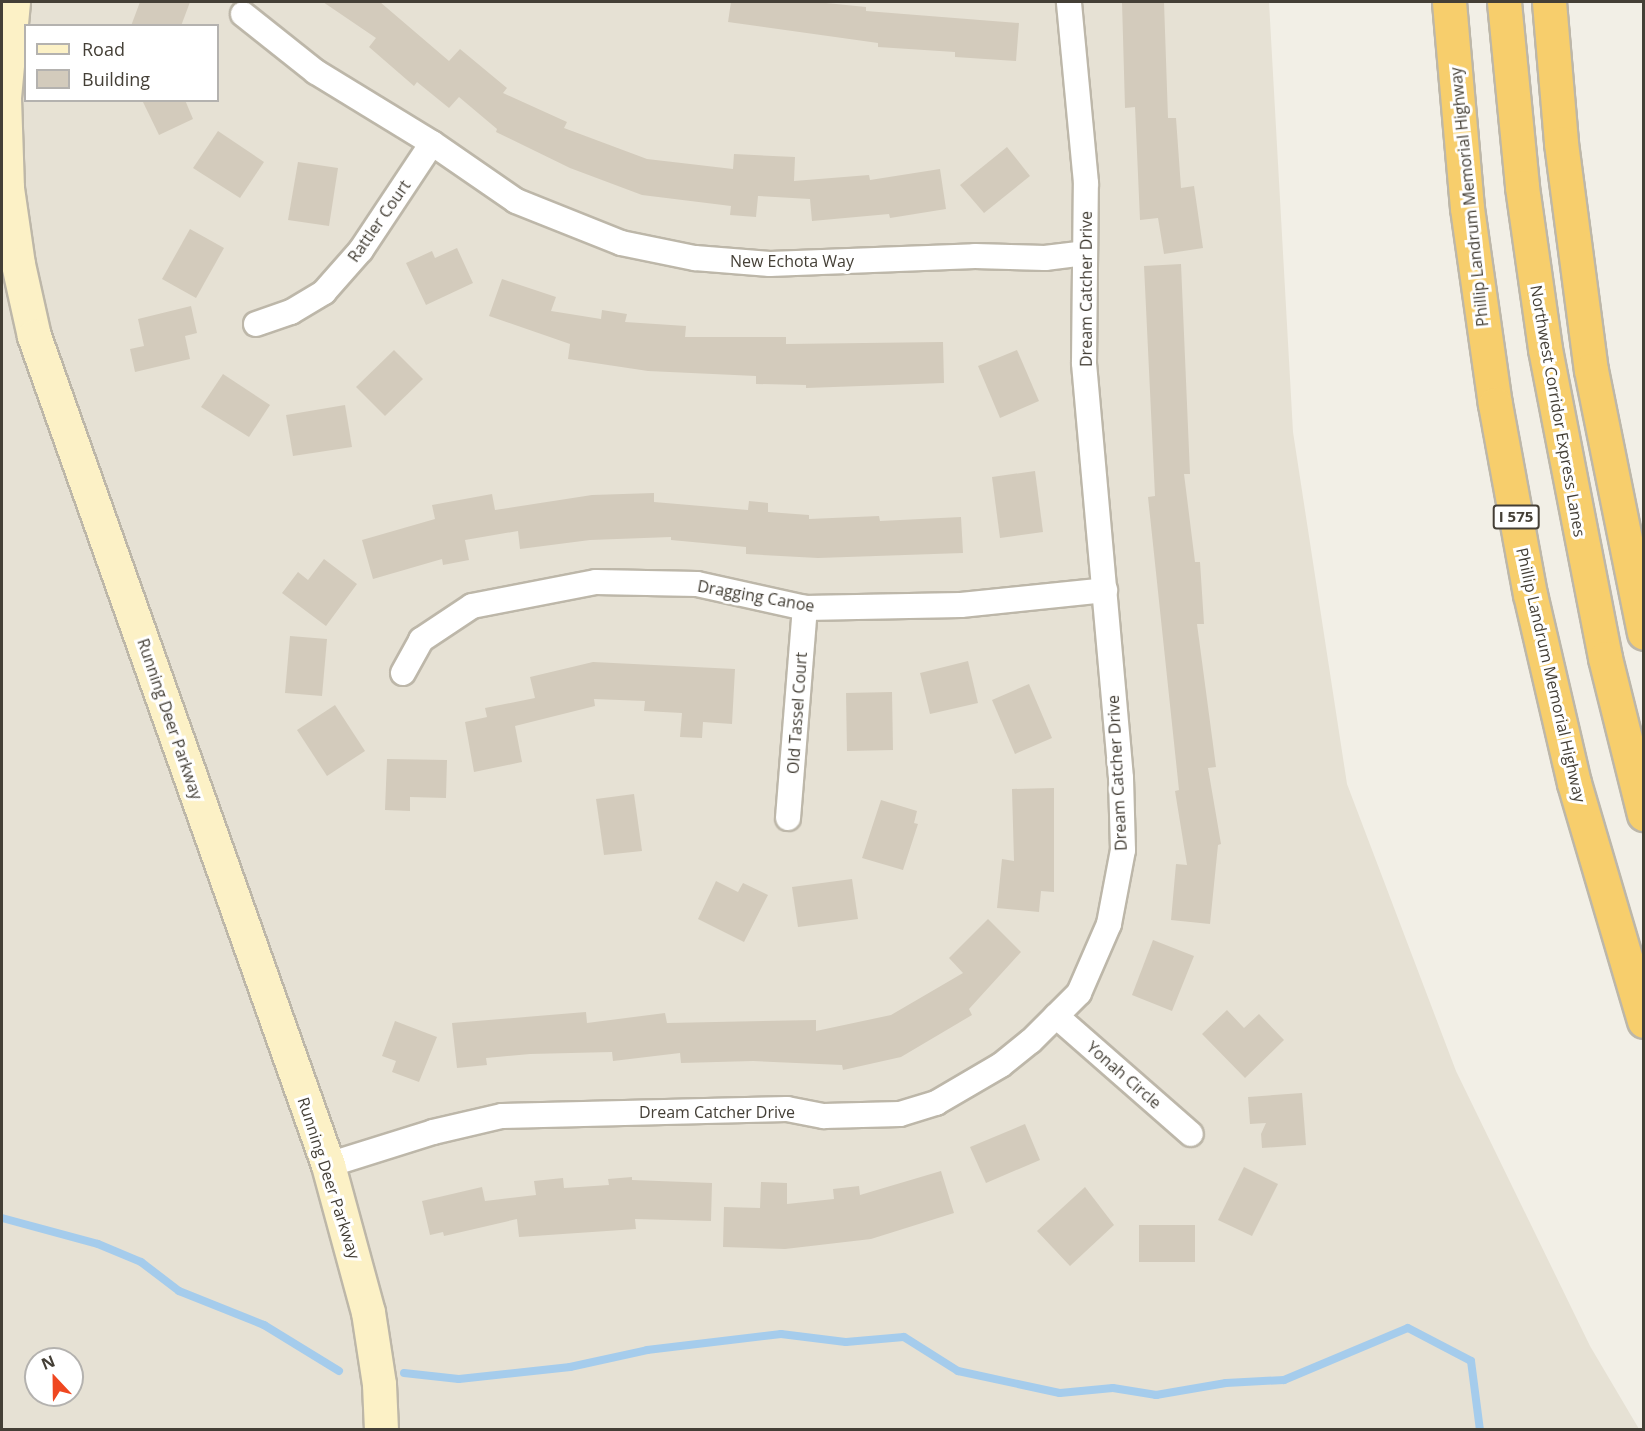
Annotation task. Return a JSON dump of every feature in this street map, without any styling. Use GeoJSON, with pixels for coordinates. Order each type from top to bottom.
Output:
{"type":"FeatureCollection","features":[{"type":"Feature","properties":{"kind":"highway","name":"Phillip Landrum Memorial Highway"},"geometry":{"type":"LineString","coordinates":[[1449,2],[1467,208],[1495,404],[1530,594],[1574,783],[1644,1021]]}},
{"type":"Feature","properties":{"kind":"highway","name":"Northwest Corridor Express Lanes"},"geometry":{"type":"LineString","coordinates":[[1504,2],[1522,187],[1545,350],[1602,647],[1644,814]]}},
{"type":"Feature","properties":{"kind":"highway"},"geometry":{"type":"LineString","coordinates":[[1550,2],[1561,143],[1592,370],[1644,633]]}},
{"type":"Feature","properties":{"kind":"street","name":"Running Deer Parkway"},"geometry":{"type":"LineString","coordinates":[[13,2],[4,98],[4,189],[18,264],[45,370],[328,1165],[368,1312],[379,1384],[381,1430]]}},
{"type":"Feature","properties":{"kind":"street","name":"Dream Catcher Drive"},"geometry":{"type":"LineString","coordinates":[[328,1165],[433,1132],[502,1116],[788,1109],[824,1116],[900,1114],[936,1103],[969,1085],[1031,1041],[1078,993],[1095,959],[1108,924],[1123,850],[1121,778],[1084,363],[1086,183],[1069,2]]}},
{"type":"Feature","properties":{"kind":"street","name":"New Echota Way"},"geometry":{"type":"LineString","coordinates":[[243,14],[315,72],[432,143],[516,201],[550,218],[621,243],[695,258],[770,264],[975,256],[1045,258],[1085,253]]}},
{"type":"Feature","properties":{"kind":"street","name":"Rattler Court"},"geometry":{"type":"LineString","coordinates":[[256,324],[291,312],[324,292],[361,250],[432,143]]}},
{"type":"Feature","properties":{"kind":"street","name":"Dragging Canoe"},"geometry":{"type":"LineString","coordinates":[[403,673],[421,640],[472,606],[596,582],[698,584],[805,608],[961,605],[1104,590]]}},
{"type":"Feature","properties":{"kind":"street","name":"Old Tassel Court"},"geometry":{"type":"LineString","coordinates":[[789,818],[805,608]]}},
{"type":"Feature","properties":{"kind":"street","name":"Yonah Circle"},"geometry":{"type":"LineString","coordinates":[[1056,1016],[1191,1134]]}},
{"type":"Feature","properties":{"kind":"shaded area"},"geometry":{"type":"Polygon","coordinates":[[[2,2],[1269,2],[1293,432],[1347,784],[1456,1071],[1590,1346],[1639,1429],[2,1430],[2,2]]]}},
{"type":"Feature","properties":{"kind":"building"},"geometry":{"type":"Polygon","coordinates":[[[140,2],[190,2],[182,24],[132,24],[140,2]]]}},
{"type":"Feature","properties":{"kind":"building"},"geometry":{"type":"Polygon","coordinates":[[[323,2],[380,2],[449,61],[460,49],[507,88],[503,93],[567,122],[564,128],[647,159],[733,169],[734,154],[795,157],[794,181],[869,175],[870,180],[940,169],[946,209],[890,218],[889,214],[812,221],[810,199],[758,196],[756,217],[730,215],[731,206],[642,195],[570,168],[496,132],[497,129],[459,97],[449,108],[417,82],[414,86],[369,47],[376,38],[323,2]]]}},
{"type":"Feature","properties":{"kind":"building"},"geometry":{"type":"Polygon","coordinates":[[[731,2],[816,2],[866,7],[866,11],[1019,23],[1016,61],[955,57],[955,52],[878,47],[878,43],[728,22],[731,2]]]}},
{"type":"Feature","properties":{"kind":"building"},"geometry":{"type":"Polygon","coordinates":[[[1122,2],[1164,2],[1168,118],[1176,118],[1181,188],[1194,186],[1203,248],[1164,254],[1158,218],[1140,220],[1135,107],[1125,108],[1122,2]]]}},
{"type":"Feature","properties":{"kind":"building"},"geometry":{"type":"Polygon","coordinates":[[[143,102],[186,102],[193,119],[159,135],[143,102]]]}},
{"type":"Feature","properties":{"kind":"building"},"geometry":{"type":"Polygon","coordinates":[[[218,131],[264,162],[240,198],[193,168],[218,131]]]}},
{"type":"Feature","properties":{"kind":"building"},"geometry":{"type":"Polygon","coordinates":[[[1007,147],[1030,176],[984,213],[960,185],[1007,147]]]}},
{"type":"Feature","properties":{"kind":"building"},"geometry":{"type":"Polygon","coordinates":[[[298,162],[338,168],[329,226],[288,220],[298,162]]]}},
{"type":"Feature","properties":{"kind":"building"},"geometry":{"type":"Polygon","coordinates":[[[190,229],[224,248],[196,298],[162,279],[190,229]]]}},
{"type":"Feature","properties":{"kind":"building"},"geometry":{"type":"Polygon","coordinates":[[[457,248],[473,283],[426,305],[406,263],[432,251],[435,258],[457,248]]]}},
{"type":"Feature","properties":{"kind":"building"},"geometry":{"type":"Polygon","coordinates":[[[1181,264],[1190,474],[1184,474],[1195,562],[1200,562],[1204,624],[1197,624],[1216,767],[1208,768],[1221,844],[1218,845],[1210,924],[1171,920],[1176,864],[1187,865],[1175,791],[1179,790],[1148,497],[1155,496],[1144,266],[1181,264]]]}},
{"type":"Feature","properties":{"kind":"building"},"geometry":{"type":"Polygon","coordinates":[[[502,279],[556,297],[551,311],[601,319],[602,310],[627,314],[625,322],[686,326],[685,337],[786,337],[786,344],[943,342],[944,383],[806,388],[806,385],[756,384],[756,376],[648,371],[568,359],[570,344],[489,316],[502,279]]]}},
{"type":"Feature","properties":{"kind":"building"},"geometry":{"type":"Polygon","coordinates":[[[191,306],[197,333],[185,336],[190,359],[135,372],[130,349],[144,346],[138,319],[191,306]]]}},
{"type":"Feature","properties":{"kind":"building"},"geometry":{"type":"Polygon","coordinates":[[[394,350],[423,379],[385,416],[356,387],[394,350]]]}},
{"type":"Feature","properties":{"kind":"building"},"geometry":{"type":"Polygon","coordinates":[[[1017,350],[1039,401],[1000,418],[978,366],[1017,350]]]}},
{"type":"Feature","properties":{"kind":"building"},"geometry":{"type":"Polygon","coordinates":[[[223,374],[270,405],[249,437],[201,407],[223,374]]]}},
{"type":"Feature","properties":{"kind":"building"},"geometry":{"type":"Polygon","coordinates":[[[345,405],[352,447],[293,456],[286,415],[345,405]]]}},
{"type":"Feature","properties":{"kind":"building"},"geometry":{"type":"Polygon","coordinates":[[[1035,471],[1043,532],[1000,538],[992,477],[1035,471]]]}},
{"type":"Feature","properties":{"kind":"building"},"geometry":{"type":"Polygon","coordinates":[[[654,493],[654,502],[748,510],[749,501],[768,503],[768,512],[809,515],[809,519],[879,516],[880,521],[961,517],[963,553],[818,558],[746,554],[746,547],[671,540],[671,537],[590,540],[520,549],[518,531],[465,540],[469,560],[443,565],[442,559],[373,579],[362,540],[435,519],[432,505],[492,494],[495,510],[592,495],[654,493]]]}},
{"type":"Feature","properties":{"kind":"building"},"geometry":{"type":"Polygon","coordinates":[[[324,559],[357,584],[326,626],[282,593],[298,572],[308,580],[324,559]]]}},
{"type":"Feature","properties":{"kind":"building"},"geometry":{"type":"Polygon","coordinates":[[[290,636],[327,639],[322,696],[285,693],[290,636]]]}},
{"type":"Feature","properties":{"kind":"building"},"geometry":{"type":"Polygon","coordinates":[[[968,661],[978,703],[930,714],[920,673],[968,661]]]}},
{"type":"Feature","properties":{"kind":"building"},"geometry":{"type":"Polygon","coordinates":[[[593,662],[735,669],[732,724],[703,722],[702,738],[680,737],[682,713],[644,711],[645,701],[594,699],[595,706],[515,726],[522,762],[474,772],[465,722],[487,717],[485,708],[535,698],[530,677],[593,662]]]}},
{"type":"Feature","properties":{"kind":"building"},"geometry":{"type":"Polygon","coordinates":[[[1029,684],[1052,738],[1015,754],[992,700],[1029,684]]]}},
{"type":"Feature","properties":{"kind":"building"},"geometry":{"type":"Polygon","coordinates":[[[892,692],[893,750],[847,751],[846,693],[892,692]]]}},
{"type":"Feature","properties":{"kind":"building"},"geometry":{"type":"Polygon","coordinates":[[[335,705],[365,751],[327,776],[297,730],[335,705]]]}},
{"type":"Feature","properties":{"kind":"building"},"geometry":{"type":"Polygon","coordinates":[[[387,759],[447,760],[446,798],[410,797],[410,811],[385,810],[387,759]]]}},
{"type":"Feature","properties":{"kind":"building"},"geometry":{"type":"Polygon","coordinates":[[[1054,788],[1054,892],[1041,891],[1039,912],[997,908],[1002,859],[1014,861],[1012,789],[1054,788]]]}},
{"type":"Feature","properties":{"kind":"building"},"geometry":{"type":"Polygon","coordinates":[[[634,794],[642,851],[604,855],[596,799],[634,794]]]}},
{"type":"Feature","properties":{"kind":"building"},"geometry":{"type":"Polygon","coordinates":[[[881,800],[917,811],[914,823],[918,824],[903,870],[862,858],[881,800]]]}},
{"type":"Feature","properties":{"kind":"building"},"geometry":{"type":"Polygon","coordinates":[[[852,879],[858,919],[798,927],[792,887],[852,879]]]}},
{"type":"Feature","properties":{"kind":"building"},"geometry":{"type":"Polygon","coordinates":[[[716,881],[738,892],[743,883],[768,895],[744,942],[698,919],[716,881]]]}},
{"type":"Feature","properties":{"kind":"building"},"geometry":{"type":"Polygon","coordinates":[[[988,919],[1021,952],[969,1009],[972,1015],[901,1057],[843,1070],[842,1065],[753,1061],[681,1063],[680,1053],[613,1061],[612,1052],[530,1054],[486,1058],[487,1065],[457,1068],[452,1023],[586,1012],[587,1023],[665,1013],[667,1023],[816,1020],[816,1031],[891,1015],[963,973],[949,958],[988,919]]]}},
{"type":"Feature","properties":{"kind":"building"},"geometry":{"type":"Polygon","coordinates":[[[1153,940],[1194,956],[1172,1011],[1132,995],[1153,940]]]}},
{"type":"Feature","properties":{"kind":"building"},"geometry":{"type":"Polygon","coordinates":[[[1227,1010],[1244,1028],[1259,1014],[1284,1040],[1245,1078],[1202,1034],[1227,1010]]]}},
{"type":"Feature","properties":{"kind":"building"},"geometry":{"type":"Polygon","coordinates":[[[395,1021],[437,1037],[419,1082],[392,1072],[396,1061],[382,1056],[395,1021]]]}},
{"type":"Feature","properties":{"kind":"building"},"geometry":{"type":"Polygon","coordinates":[[[1302,1093],[1306,1145],[1262,1148],[1261,1134],[1266,1123],[1250,1124],[1248,1097],[1302,1093]]]}},
{"type":"Feature","properties":{"kind":"building"},"geometry":{"type":"Polygon","coordinates":[[[1025,1124],[1040,1160],[986,1183],[970,1147],[1025,1124]]]}},
{"type":"Feature","properties":{"kind":"building"},"geometry":{"type":"Polygon","coordinates":[[[1244,1167],[1278,1184],[1252,1236],[1218,1220],[1244,1167]]]}},
{"type":"Feature","properties":{"kind":"building"},"geometry":{"type":"Polygon","coordinates":[[[941,1171],[954,1213],[871,1239],[785,1249],[723,1247],[724,1207],[760,1208],[761,1182],[787,1183],[787,1204],[834,1199],[833,1189],[859,1186],[860,1195],[941,1171]]]}},
{"type":"Feature","properties":{"kind":"building"},"geometry":{"type":"Polygon","coordinates":[[[632,1177],[632,1180],[712,1183],[711,1221],[635,1219],[636,1229],[519,1237],[517,1219],[444,1236],[443,1232],[430,1235],[422,1201],[482,1187],[485,1201],[536,1195],[534,1181],[563,1178],[564,1188],[609,1185],[608,1179],[632,1177]]]}},
{"type":"Feature","properties":{"kind":"building"},"geometry":{"type":"Polygon","coordinates":[[[1085,1187],[1114,1225],[1070,1266],[1037,1231],[1085,1187]]]}},
{"type":"Feature","properties":{"kind":"building"},"geometry":{"type":"Polygon","coordinates":[[[1139,1225],[1195,1225],[1195,1262],[1139,1262],[1139,1225]]]}},
{"type":"Feature","properties":{"kind":"waterway"},"geometry":{"type":"LineString","coordinates":[[2,1218],[98,1244],[141,1262],[179,1291],[264,1325],[339,1371]]}},
{"type":"Feature","properties":{"kind":"waterway"},"geometry":{"type":"LineString","coordinates":[[404,1373],[459,1379],[570,1367],[647,1350],[781,1334],[846,1342],[904,1337],[958,1371],[1060,1393],[1113,1388],[1156,1395],[1226,1383],[1284,1380],[1408,1328],[1471,1361],[1480,1430]]}}]}
